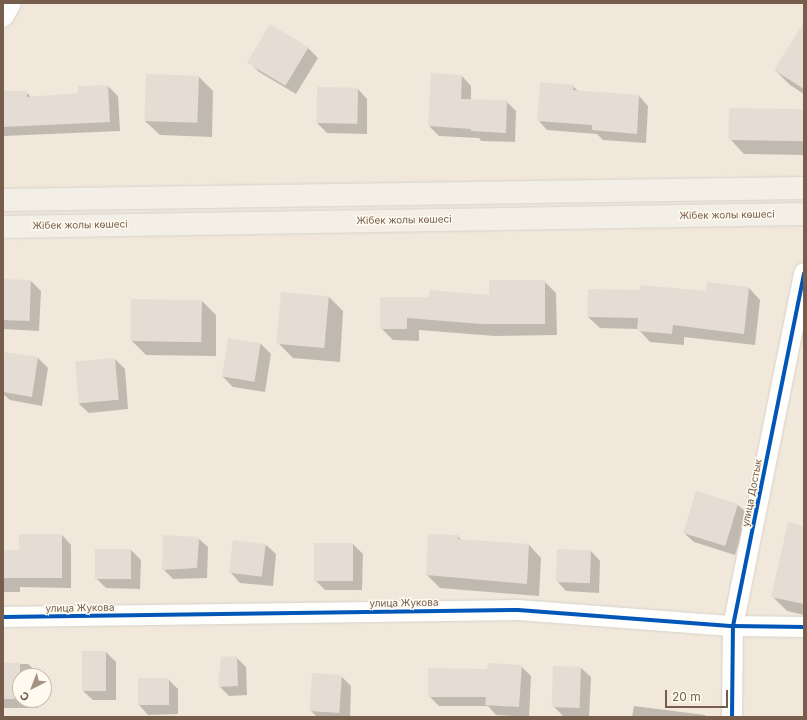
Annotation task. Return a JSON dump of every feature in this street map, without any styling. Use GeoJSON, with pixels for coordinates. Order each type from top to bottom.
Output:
{"type":"FeatureCollection","features":[{"type":"Feature","properties":{"kind":"main road"},"geometry":{"type":"LineString","coordinates":[[3,200],[804,188]]}},
{"type":"Feature","properties":{"kind":"main road","name":"Жібек жолы көшесі"},"geometry":{"type":"LineString","coordinates":[[3,227],[804,214]]}},
{"type":"Feature","properties":{"kind":"street"},"geometry":{"type":"LineString","coordinates":[[3,17],[11,3]]}},
{"type":"Feature","properties":{"kind":"street","name":"улица Достык"},"geometry":{"type":"LineString","coordinates":[[732,717],[733,626],[804,273]]}},
{"type":"Feature","properties":{"kind":"street","name":"улица Жукова"},"geometry":{"type":"LineString","coordinates":[[3,616],[518,610],[733,626],[804,627]]}},
{"type":"Feature","properties":{"kind":"shaded area"},"geometry":{"type":"Polygon","coordinates":[[[3,3],[804,3],[804,717],[3,717],[3,3]]]}},
{"type":"Feature","properties":{"kind":"building"},"geometry":{"type":"Polygon","coordinates":[[[804,22],[804,89],[774,70],[804,22]]]}},
{"type":"Feature","properties":{"kind":"building"},"geometry":{"type":"Polygon","coordinates":[[[270,24],[309,47],[285,86],[247,63],[270,24]]]}},
{"type":"Feature","properties":{"kind":"building"},"geometry":{"type":"Polygon","coordinates":[[[431,73],[462,75],[461,99],[507,100],[506,133],[428,126],[431,73]]]}},
{"type":"Feature","properties":{"kind":"building"},"geometry":{"type":"Polygon","coordinates":[[[146,74],[199,76],[197,123],[144,121],[146,74]]]}},
{"type":"Feature","properties":{"kind":"building"},"geometry":{"type":"Polygon","coordinates":[[[540,82],[574,85],[573,90],[639,95],[637,134],[592,130],[592,125],[537,121],[540,82]]]}},
{"type":"Feature","properties":{"kind":"building"},"geometry":{"type":"Polygon","coordinates":[[[108,85],[110,122],[3,127],[3,91],[27,91],[27,97],[78,93],[78,86],[108,85]]]}},
{"type":"Feature","properties":{"kind":"building"},"geometry":{"type":"Polygon","coordinates":[[[317,87],[358,88],[357,124],[316,123],[317,87]]]}},
{"type":"Feature","properties":{"kind":"building"},"geometry":{"type":"Polygon","coordinates":[[[729,108],[804,109],[803,141],[728,140],[729,108]]]}},
{"type":"Feature","properties":{"kind":"building"},"geometry":{"type":"Polygon","coordinates":[[[3,279],[31,280],[30,321],[3,320],[3,279]]]}},
{"type":"Feature","properties":{"kind":"building"},"geometry":{"type":"Polygon","coordinates":[[[489,280],[545,280],[545,324],[482,324],[407,318],[407,329],[380,329],[380,297],[429,297],[430,290],[489,295],[489,280]]]}},
{"type":"Feature","properties":{"kind":"building"},"geometry":{"type":"Polygon","coordinates":[[[707,282],[749,287],[744,334],[673,325],[672,334],[637,331],[638,318],[587,317],[588,289],[640,290],[640,285],[706,291],[707,282]]]}},
{"type":"Feature","properties":{"kind":"building"},"geometry":{"type":"Polygon","coordinates":[[[281,292],[329,296],[324,348],[276,344],[281,292]]]}},
{"type":"Feature","properties":{"kind":"building"},"geometry":{"type":"Polygon","coordinates":[[[131,299],[202,300],[201,342],[130,341],[131,299]]]}},
{"type":"Feature","properties":{"kind":"building"},"geometry":{"type":"Polygon","coordinates":[[[228,338],[261,343],[254,382],[222,377],[228,338]]]}},
{"type":"Feature","properties":{"kind":"building"},"geometry":{"type":"Polygon","coordinates":[[[5,352],[38,357],[32,397],[3,392],[3,366],[5,352]]]}},
{"type":"Feature","properties":{"kind":"building"},"geometry":{"type":"Polygon","coordinates":[[[115,358],[119,400],[79,403],[75,361],[115,358]]]}},
{"type":"Feature","properties":{"kind":"building"},"geometry":{"type":"Polygon","coordinates":[[[696,491],[738,504],[725,546],[683,533],[696,491]]]}},
{"type":"Feature","properties":{"kind":"building"},"geometry":{"type":"Polygon","coordinates":[[[788,522],[804,526],[804,604],[771,597],[788,522]]]}},
{"type":"Feature","properties":{"kind":"building"},"geometry":{"type":"Polygon","coordinates":[[[19,534],[62,534],[62,578],[3,578],[3,550],[19,550],[19,534]]]}},
{"type":"Feature","properties":{"kind":"building"},"geometry":{"type":"Polygon","coordinates":[[[428,534],[459,535],[458,539],[529,544],[527,584],[426,575],[428,534]]]}},
{"type":"Feature","properties":{"kind":"building"},"geometry":{"type":"Polygon","coordinates":[[[163,535],[199,537],[197,568],[162,570],[163,535]]]}},
{"type":"Feature","properties":{"kind":"building"},"geometry":{"type":"Polygon","coordinates":[[[233,540],[266,544],[262,577],[229,573],[233,540]]]}},
{"type":"Feature","properties":{"kind":"building"},"geometry":{"type":"Polygon","coordinates":[[[314,543],[353,543],[353,581],[314,581],[314,543]]]}},
{"type":"Feature","properties":{"kind":"building"},"geometry":{"type":"Polygon","coordinates":[[[95,549],[131,549],[131,579],[95,579],[95,549]]]}},
{"type":"Feature","properties":{"kind":"building"},"geometry":{"type":"Polygon","coordinates":[[[557,549],[591,550],[590,583],[556,582],[557,549]]]}},
{"type":"Feature","properties":{"kind":"building"},"geometry":{"type":"Polygon","coordinates":[[[82,651],[106,651],[106,691],[82,691],[82,651]]]}},
{"type":"Feature","properties":{"kind":"building"},"geometry":{"type":"Polygon","coordinates":[[[237,656],[238,686],[218,687],[221,657],[237,656]]]}},
{"type":"Feature","properties":{"kind":"building"},"geometry":{"type":"Polygon","coordinates":[[[3,663],[20,663],[20,668],[12,668],[12,699],[3,699],[3,663]]]}},
{"type":"Feature","properties":{"kind":"building"},"geometry":{"type":"Polygon","coordinates":[[[488,663],[522,665],[519,707],[485,705],[486,697],[428,697],[428,668],[487,669],[488,663]]]}},
{"type":"Feature","properties":{"kind":"building"},"geometry":{"type":"Polygon","coordinates":[[[553,666],[581,667],[580,708],[552,707],[553,666]]]}},
{"type":"Feature","properties":{"kind":"building"},"geometry":{"type":"Polygon","coordinates":[[[312,673],[342,675],[339,713],[309,711],[312,673]]]}},
{"type":"Feature","properties":{"kind":"building"},"geometry":{"type":"Polygon","coordinates":[[[138,678],[169,678],[169,705],[138,705],[138,678]]]}},
{"type":"Feature","properties":{"kind":"cycle path"},"geometry":{"type":"LineString","coordinates":[[732,717],[733,626],[804,273]]}},
{"type":"Feature","properties":{"kind":"cycle path"},"geometry":{"type":"LineString","coordinates":[[3,617],[518,610],[733,626],[804,627]]}}]}
